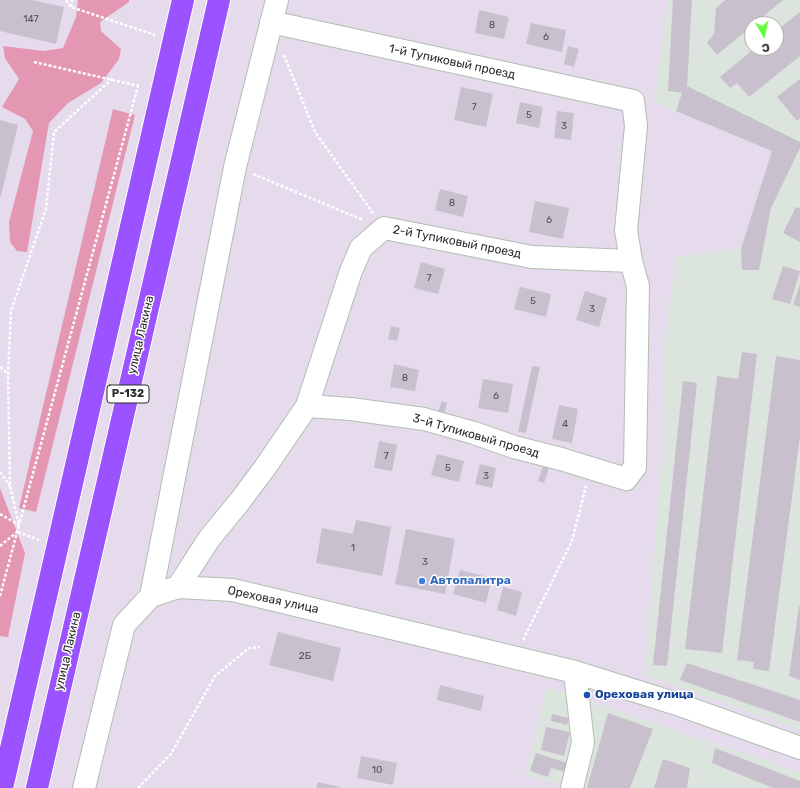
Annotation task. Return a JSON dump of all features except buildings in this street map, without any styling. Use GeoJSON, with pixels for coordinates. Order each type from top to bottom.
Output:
{"type":"FeatureCollection","features":[{"type":"Feature","properties":{"kind":"highway","name":"Р-132"},"geometry":{"type":"LineString","coordinates":[[2,788],[183,0]]}},
{"type":"Feature","properties":{"kind":"highway","name":"улица Лакина"},"geometry":{"type":"LineString","coordinates":[[37,788],[219,0]]}},
{"type":"Feature","properties":{"kind":"street"},"geometry":{"type":"LineString","coordinates":[[151,596],[235,167],[277,0]]}},
{"type":"Feature","properties":{"kind":"street","name":"1-й Тупиковый проезд"},"geometry":{"type":"LineString","coordinates":[[271,22],[633,101],[636,126],[626,230],[631,261]]}},
{"type":"Feature","properties":{"kind":"street","name":"2-й Тупиковый проезд"},"geometry":{"type":"LineString","coordinates":[[306,406],[351,271],[361,248],[384,228],[532,257],[631,261]]}},
{"type":"Feature","properties":{"kind":"street","name":"3-й Тупиковый проезд"},"geometry":{"type":"LineString","coordinates":[[306,406],[351,408],[424,419],[474,433],[514,447],[626,479],[635,467],[638,286],[631,261]]}},
{"type":"Feature","properties":{"kind":"street"},"geometry":{"type":"LineString","coordinates":[[178,587],[209,539],[264,469],[306,406]]}},
{"type":"Feature","properties":{"kind":"street","name":"Ореховая улица"},"geometry":{"type":"LineString","coordinates":[[84,788],[124,625],[151,596],[178,587],[233,590],[575,672],[677,704],[800,748]]}},
{"type":"Feature","properties":{"kind":"street"},"geometry":{"type":"LineString","coordinates":[[572,788],[583,743],[575,672]]}},
{"type":"Feature","properties":{"kind":"path"},"geometry":{"type":"LineString","coordinates":[[66,0],[71,7],[151,33]]}},
{"type":"Feature","properties":{"kind":"path"},"geometry":{"type":"LineString","coordinates":[[71,7],[72,0]]}},
{"type":"Feature","properties":{"kind":"path"},"geometry":{"type":"LineString","coordinates":[[282,52],[315,132],[384,228]]}},
{"type":"Feature","properties":{"kind":"path"},"geometry":{"type":"LineString","coordinates":[[34,62],[144,88]]}},
{"type":"Feature","properties":{"kind":"path"},"geometry":{"type":"LineString","coordinates":[[19,525],[10,486],[8,375],[11,311],[46,209],[54,132],[112,80]]}},
{"type":"Feature","properties":{"kind":"path"},"geometry":{"type":"LineString","coordinates":[[0,596],[138,86]]}},
{"type":"Feature","properties":{"kind":"path"},"geometry":{"type":"LineString","coordinates":[[235,167],[384,228]]}},
{"type":"Feature","properties":{"kind":"path"},"geometry":{"type":"LineString","coordinates":[[0,367],[8,375]]}},
{"type":"Feature","properties":{"kind":"path"},"geometry":{"type":"LineString","coordinates":[[515,657],[572,540],[591,468]]}},
{"type":"Feature","properties":{"kind":"path"},"geometry":{"type":"LineString","coordinates":[[0,472],[10,486]]}},
{"type":"Feature","properties":{"kind":"path"},"geometry":{"type":"LineString","coordinates":[[0,514],[19,525]]}},
{"type":"Feature","properties":{"kind":"path"},"geometry":{"type":"LineString","coordinates":[[18,532],[39,540]]}},
{"type":"Feature","properties":{"kind":"path"},"geometry":{"type":"LineString","coordinates":[[0,546],[18,532]]}},
{"type":"Feature","properties":{"kind":"path"},"geometry":{"type":"LineString","coordinates":[[138,788],[171,754],[215,676],[249,648],[260,647]]}},
{"type":"Feature","properties":{"kind":"shaded area"},"geometry":{"type":"Polygon","coordinates":[[[78,0],[129,0],[129,2],[100,22],[101,31],[121,49],[119,59],[101,83],[68,103],[49,123],[27,252],[17,251],[10,242],[9,222],[33,131],[25,119],[2,107],[19,79],[5,58],[3,46],[44,51],[63,48],[76,17],[78,0]]]}},
{"type":"Feature","properties":{"kind":"shaded area"},"geometry":{"type":"Polygon","coordinates":[[[668,0],[800,0],[800,730],[645,675],[661,465],[664,347],[676,257],[741,249],[772,151],[654,102],[668,0]]]}},
{"type":"Feature","properties":{"kind":"shaded area"},"geometry":{"type":"Polygon","coordinates":[[[113,109],[135,115],[36,512],[19,508],[113,109]]]}},
{"type":"Feature","properties":{"kind":"shaded area"},"geometry":{"type":"Polygon","coordinates":[[[0,488],[25,553],[8,637],[0,636],[0,488]]]}},
{"type":"Feature","properties":{"kind":"shaded area"},"geometry":{"type":"Polygon","coordinates":[[[547,687],[800,772],[800,788],[562,788],[563,785],[525,775],[547,687]]]}},
{"type":"Feature","properties":{"kind":"place","name":"Автопалитра"},"geometry":{"type":"Point","coordinates":[422,581]}},
{"type":"Feature","properties":{"kind":"place","name":"Ореховая улица"},"geometry":{"type":"Point","coordinates":[587,695]}}]}
